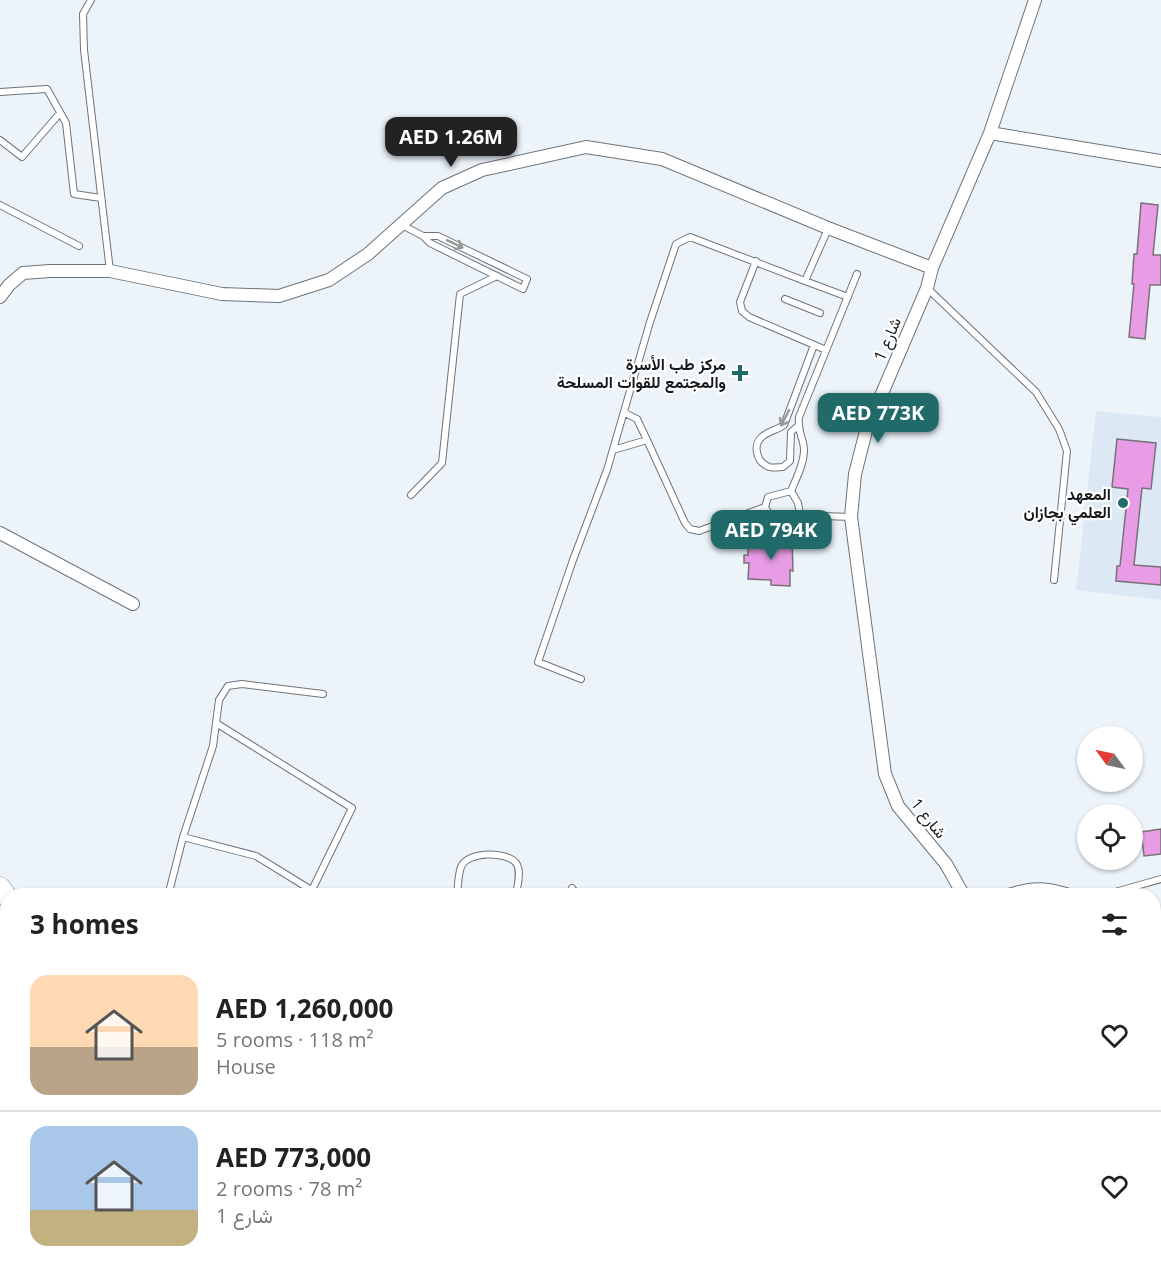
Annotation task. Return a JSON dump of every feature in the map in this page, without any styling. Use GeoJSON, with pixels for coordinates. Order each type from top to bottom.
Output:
{"type":"FeatureCollection","features":[{"type":"Feature","properties":{"kind":"street","name":"شارع 1"},"geometry":{"type":"LineString","coordinates":[[960,888],[946,864],[898,806],[885,774],[851,517],[855,474],[866,431],[990,133],[1035,0]]}},
{"type":"Feature","properties":{"kind":"street"},"geometry":{"type":"LineString","coordinates":[[990,133],[1161,161]]}},
{"type":"Feature","properties":{"kind":"street"},"geometry":{"type":"LineString","coordinates":[[0,297],[9,285],[23,273],[50,271],[110,271],[222,294],[279,296],[329,280],[368,254],[442,188],[482,170],[586,147],[662,159],[828,228],[932,268]]}},
{"type":"Feature","properties":{"kind":"street"},"geometry":{"type":"LineString","coordinates":[[0,533],[133,604]]}},
{"type":"Feature","properties":{"kind":"lane"},"geometry":{"type":"LineString","coordinates":[[91,0],[83,14],[84,50],[110,271]]}},
{"type":"Feature","properties":{"kind":"lane"},"geometry":{"type":"LineString","coordinates":[[0,92],[47,89],[66,123],[74,194],[101,198]]}},
{"type":"Feature","properties":{"kind":"lane"},"geometry":{"type":"LineString","coordinates":[[0,140],[22,157],[60,113]]}},
{"type":"Feature","properties":{"kind":"lane"},"geometry":{"type":"LineString","coordinates":[[0,205],[79,246]]}},
{"type":"Feature","properties":{"kind":"lane"},"geometry":{"type":"LineString","coordinates":[[401,225],[423,236],[430,243],[523,289],[527,279],[438,236],[423,236]]}},
{"type":"Feature","properties":{"kind":"lane"},"geometry":{"type":"LineString","coordinates":[[805,281],[828,228]]}},
{"type":"Feature","properties":{"kind":"lane"},"geometry":{"type":"LineString","coordinates":[[581,679],[538,662],[613,450],[650,322],[676,244],[690,237],[848,297]]}},
{"type":"Feature","properties":{"kind":"lane"},"geometry":{"type":"LineString","coordinates":[[756,261],[740,302],[742,311],[750,317],[826,350]]}},
{"type":"Feature","properties":{"kind":"lane"},"geometry":{"type":"LineString","coordinates":[[791,492],[804,449],[798,426],[799,417],[857,274]]}},
{"type":"Feature","properties":{"kind":"lane"},"geometry":{"type":"LineString","coordinates":[[411,495],[442,464],[460,294],[497,276]]}},
{"type":"Feature","properties":{"kind":"lane"},"geometry":{"type":"LineString","coordinates":[[927,288],[1036,392],[1059,429],[1067,451],[1054,580]]}},
{"type":"Feature","properties":{"kind":"lane"},"geometry":{"type":"LineString","coordinates":[[785,299],[820,313]]}},
{"type":"Feature","properties":{"kind":"lane"},"geometry":{"type":"LineString","coordinates":[[798,426],[791,432],[790,461],[783,467],[769,467],[759,460],[756,448],[760,438],[765,434],[775,432],[784,425],[814,345]]}},
{"type":"Feature","properties":{"kind":"lane"},"geometry":{"type":"LineString","coordinates":[[625,413],[637,419],[685,523],[690,529],[699,531],[765,507]]}},
{"type":"Feature","properties":{"kind":"lane"},"geometry":{"type":"LineString","coordinates":[[613,450],[647,440]]}},
{"type":"Feature","properties":{"kind":"lane"},"geometry":{"type":"LineString","coordinates":[[791,492],[798,503],[800,515]]}},
{"type":"Feature","properties":{"kind":"lane"},"geometry":{"type":"LineString","coordinates":[[791,492],[768,497],[765,507],[769,514],[851,517]]}},
{"type":"Feature","properties":{"kind":"lane"},"geometry":{"type":"LineString","coordinates":[[169,888],[183,837],[213,746],[219,700],[228,686],[242,684],[323,694]]}},
{"type":"Feature","properties":{"kind":"lane"},"geometry":{"type":"LineString","coordinates":[[216,723],[352,808],[313,888]]}},
{"type":"Feature","properties":{"kind":"lane"},"geometry":{"type":"LineString","coordinates":[[183,837],[256,856],[309,888]]}},
{"type":"Feature","properties":{"kind":"lane"},"geometry":{"type":"LineString","coordinates":[[458,888],[461,867],[467,858],[477,855],[509,857],[516,863],[519,870],[517,888]]}},
{"type":"Feature","properties":{"kind":"lane"},"geometry":{"type":"LineString","coordinates":[[1129,888],[1161,879]]}},
{"type":"Feature","properties":{"kind":"lane"},"geometry":{"type":"LineString","coordinates":[[1018,888],[1037,884],[1055,888]]}},
{"type":"Feature","properties":{"kind":"shaded area","name":"المعهد العلمي بجازان"},"geometry":{"type":"Polygon","coordinates":[[[1096,411],[1161,417],[1161,600],[1076,590],[1096,411]]]}},
{"type":"Feature","properties":{"kind":"building"},"geometry":{"type":"Polygon","coordinates":[[[1141,203],[1158,205],[1153,255],[1161,255],[1161,285],[1150,285],[1145,339],[1129,337],[1134,284],[1132,284],[1134,254],[1137,254],[1141,203]]]}},
{"type":"Feature","properties":{"kind":"building","name":"المعهد العلمي بجازان"},"geometry":{"type":"Polygon","coordinates":[[[1117,439],[1156,443],[1151,489],[1142,488],[1134,565],[1161,567],[1161,585],[1116,581],[1117,566],[1120,566],[1128,489],[1112,487],[1117,439]]]}},
{"type":"Feature","properties":{"kind":"building"},"geometry":{"type":"Polygon","coordinates":[[[772,538],[792,538],[793,571],[790,570],[790,586],[771,585],[771,580],[748,579],[749,563],[744,563],[744,555],[748,555],[748,543],[768,544],[772,548],[772,538]]]}},
{"type":"Feature","properties":{"kind":"building"},"geometry":{"type":"Polygon","coordinates":[[[1161,829],[1161,854],[1144,856],[1143,832],[1161,829]]]}},
{"type":"Feature","properties":{"kind":"place","name":"مركز طب الأسرة والمجتمع للقوات المسلحة"},"geometry":{"type":"Point","coordinates":[740,373]}},
{"type":"Feature","properties":{"kind":"place","name":"المعهد العلمي بجازان"},"geometry":{"type":"Point","coordinates":[1123,503]}}]}
